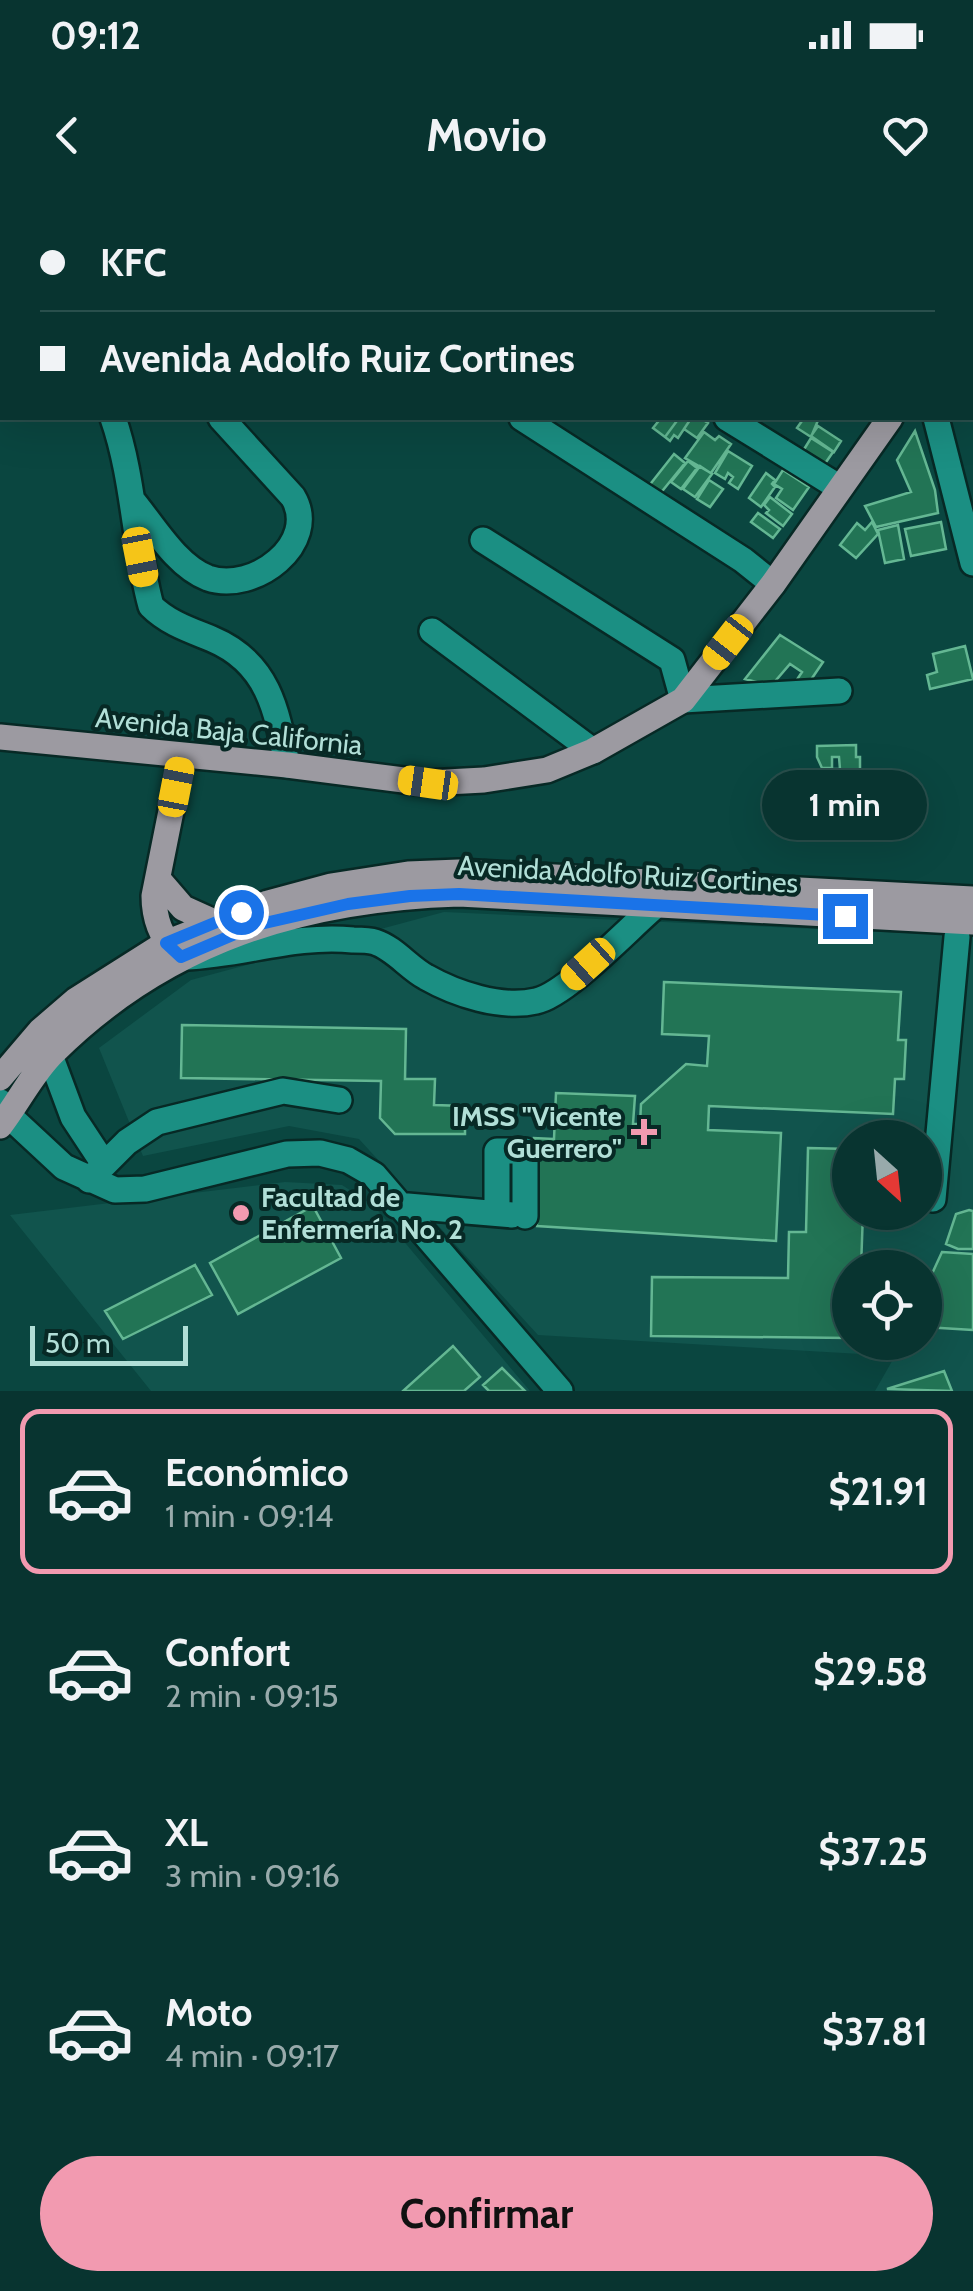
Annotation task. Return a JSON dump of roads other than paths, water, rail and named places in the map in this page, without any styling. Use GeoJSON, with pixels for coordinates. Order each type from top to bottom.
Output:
{"type":"FeatureCollection","features":[{"type":"Feature","properties":{"kind":"main road","name":"Avenida Baja California"},"geometry":{"type":"LineString","coordinates":[[0,736],[428,783],[484,780],[547,770],[592,751],[683,700],[774,584],[889,420]]}},
{"type":"Feature","properties":{"kind":"main road"},"geometry":{"type":"LineString","coordinates":[[173,950],[154,911],[182,756]]}},
{"type":"Feature","properties":{"kind":"main road","name":"Avenida Adolfo Ruiz Cortines"},"geometry":{"type":"LineString","coordinates":[[3,1115],[45,1043],[76,1000],[173,950],[214,922],[331,886],[408,874],[460,872],[966,922]]}},
{"type":"Feature","properties":{"kind":"main road"},"geometry":{"type":"LineString","coordinates":[[158,879],[183,908],[214,922]]}},
{"type":"Feature","properties":{"kind":"main road","name":"Avenida Adolfo Ruiz Cortines"},"geometry":{"type":"LineString","coordinates":[[173,950],[256,925],[348,904],[459,894],[966,922]]}},
{"type":"Feature","properties":{"kind":"main road","name":"Avenida Adolfo Ruiz Cortines"},"geometry":{"type":"LineString","coordinates":[[0,1078],[45,1043]]}},
{"type":"Feature","properties":{"kind":"street"},"geometry":{"type":"LineString","coordinates":[[113,420],[125,451],[129,496],[152,606],[163,618],[224,644],[252,663],[278,714],[288,765]]}},
{"type":"Feature","properties":{"kind":"street"},"geometry":{"type":"LineString","coordinates":[[129,496],[188,568],[210,579],[237,583],[280,560],[302,523],[301,510],[293,496],[223,420]]}},
{"type":"Feature","properties":{"kind":"street"},"geometry":{"type":"LineString","coordinates":[[525,420],[744,560],[774,584]]}},
{"type":"Feature","properties":{"kind":"street"},"geometry":{"type":"LineString","coordinates":[[730,420],[840,488]]}},
{"type":"Feature","properties":{"kind":"street"},"geometry":{"type":"LineString","coordinates":[[937,420],[973,563]]}},
{"type":"Feature","properties":{"kind":"street"},"geometry":{"type":"LineString","coordinates":[[483,540],[672,660],[683,700],[839,691]]}},
{"type":"Feature","properties":{"kind":"street"},"geometry":{"type":"LineString","coordinates":[[432,631],[592,751]]}},
{"type":"Feature","properties":{"kind":"street"},"geometry":{"type":"LineString","coordinates":[[173,950],[218,956],[326,937],[376,942],[424,976],[447,987],[511,1004],[540,1001],[566,984],[655,906]]}},
{"type":"Feature","properties":{"kind":"street"},"geometry":{"type":"LineString","coordinates":[[942,1123],[966,922]]}},
{"type":"Feature","properties":{"kind":"street"},"geometry":{"type":"LineString","coordinates":[[45,1043],[96,1172],[115,1190],[145,1189],[287,1154],[320,1152],[348,1160],[374,1175],[560,1391]]}},
{"type":"Feature","properties":{"kind":"street"},"geometry":{"type":"LineString","coordinates":[[96,1172],[127,1142],[157,1122],[283,1091],[339,1100]]}},
{"type":"Feature","properties":{"kind":"street"},"geometry":{"type":"LineString","coordinates":[[3,1115],[64,1167],[96,1172]]}},
{"type":"Feature","properties":{"kind":"street"},"geometry":{"type":"LineString","coordinates":[[396,1205],[497,1213],[525,1225],[526,1151],[498,1151],[497,1213]]}},
{"type":"Feature","properties":{"kind":"place","name":"IMSS \"Vicente Guerrero\""},"geometry":{"type":"Point","coordinates":[644,1132]}},
{"type":"Feature","properties":{"kind":"place","name":"Facultad de Enfermería No. 2"},"geometry":{"type":"Point","coordinates":[241,1213]}}]}
